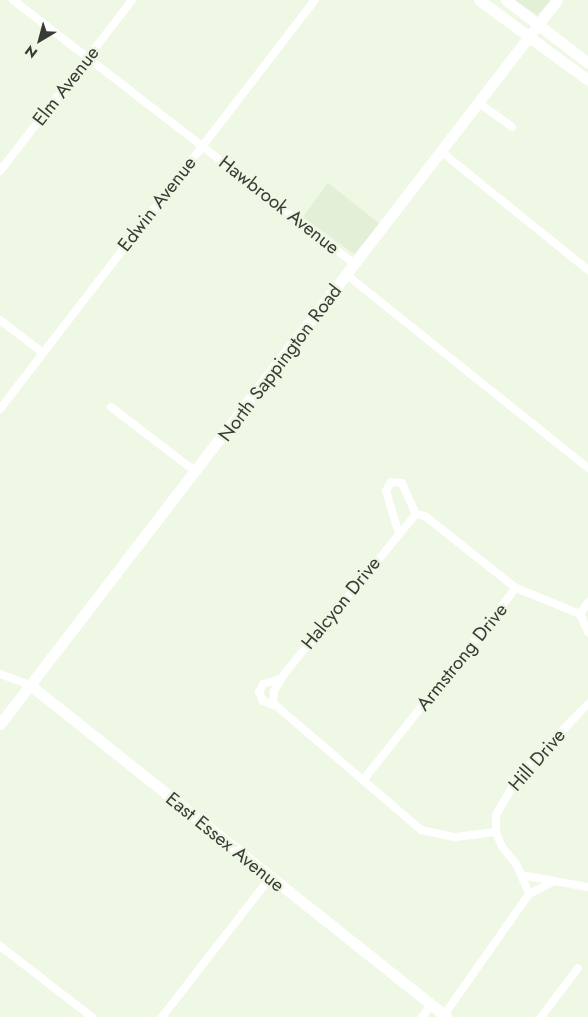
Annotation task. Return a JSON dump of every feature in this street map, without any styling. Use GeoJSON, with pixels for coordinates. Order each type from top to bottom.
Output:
{"type":"FeatureCollection","features":[{"type":"Feature","properties":{"kind":"street","name":"Hawbrook Avenue"},"geometry":{"type":"LineString","coordinates":[[13,0],[356,264]]}},
{"type":"Feature","properties":{"kind":"street","name":"Elm Avenue"},"geometry":{"type":"LineString","coordinates":[[0,171],[132,0]]}},
{"type":"Feature","properties":{"kind":"street","name":"Edwin Avenue"},"geometry":{"type":"LineString","coordinates":[[0,409],[315,0]]}},
{"type":"Feature","properties":{"kind":"street"},"geometry":{"type":"LineString","coordinates":[[479,0],[588,80]]}},
{"type":"Feature","properties":{"kind":"street"},"geometry":{"type":"LineString","coordinates":[[506,0],[588,63]]}},
{"type":"Feature","properties":{"kind":"street","name":"North Sappington Road"},"geometry":{"type":"LineString","coordinates":[[0,724],[346,275],[443,153],[557,0]]}},
{"type":"Feature","properties":{"kind":"street"},"geometry":{"type":"LineString","coordinates":[[479,103],[512,128]]}},
{"type":"Feature","properties":{"kind":"street"},"geometry":{"type":"LineString","coordinates":[[443,153],[588,270]]}},
{"type":"Feature","properties":{"kind":"street","name":"Hawbrook Avenue"},"geometry":{"type":"LineString","coordinates":[[346,275],[588,468]]}},
{"type":"Feature","properties":{"kind":"street"},"geometry":{"type":"LineString","coordinates":[[0,320],[43,353]]}},
{"type":"Feature","properties":{"kind":"street"},"geometry":{"type":"LineString","coordinates":[[112,407],[196,472]]}},
{"type":"Feature","properties":{"kind":"street"},"geometry":{"type":"LineString","coordinates":[[398,531],[386,491],[390,482],[402,483],[416,514],[425,516],[516,588]]}},
{"type":"Feature","properties":{"kind":"street","name":"Halcyon Drive"},"geometry":{"type":"LineString","coordinates":[[273,701],[281,679],[398,531],[416,514]]}},
{"type":"Feature","properties":{"kind":"street","name":"Armstrong Drive"},"geometry":{"type":"LineString","coordinates":[[364,779],[516,588],[580,614]]}},
{"type":"Feature","properties":{"kind":"street"},"geometry":{"type":"LineString","coordinates":[[588,602],[580,614],[588,632]]}},
{"type":"Feature","properties":{"kind":"street","name":"East Essex Avenue"},"geometry":{"type":"LineString","coordinates":[[0,674],[30,685],[270,878],[446,1016]]}},
{"type":"Feature","properties":{"kind":"street"},"geometry":{"type":"LineString","coordinates":[[281,679],[263,684],[258,692],[263,701],[273,701],[421,830],[455,837],[496,832],[521,875],[529,894]]}},
{"type":"Feature","properties":{"kind":"street","name":"Hill Drive"},"geometry":{"type":"LineString","coordinates":[[496,832],[496,815],[519,775],[588,704]]}},
{"type":"Feature","properties":{"kind":"street"},"geometry":{"type":"LineString","coordinates":[[521,875],[588,887]]}},
{"type":"Feature","properties":{"kind":"street"},"geometry":{"type":"LineString","coordinates":[[162,1017],[270,878]]}},
{"type":"Feature","properties":{"kind":"street"},"geometry":{"type":"LineString","coordinates":[[446,1016],[529,894],[554,881]]}},
{"type":"Feature","properties":{"kind":"street"},"geometry":{"type":"LineString","coordinates":[[0,946],[92,1017]]}},
{"type":"Feature","properties":{"kind":"street"},"geometry":{"type":"LineString","coordinates":[[541,1017],[578,968]]}},
{"type":"Feature","properties":{"kind":"street"},"geometry":{"type":"LineString","coordinates":[[422,1017],[431,1005]]}},
{"type":"Feature","properties":{"kind":"shaded area"},"geometry":{"type":"Polygon","coordinates":[[[514,0],[551,0],[537,15],[514,0]]]}},
{"type":"Feature","properties":{"kind":"shaded area"},"geometry":{"type":"Polygon","coordinates":[[[328,183],[380,224],[354,254],[303,217],[328,183]]]}}]}
